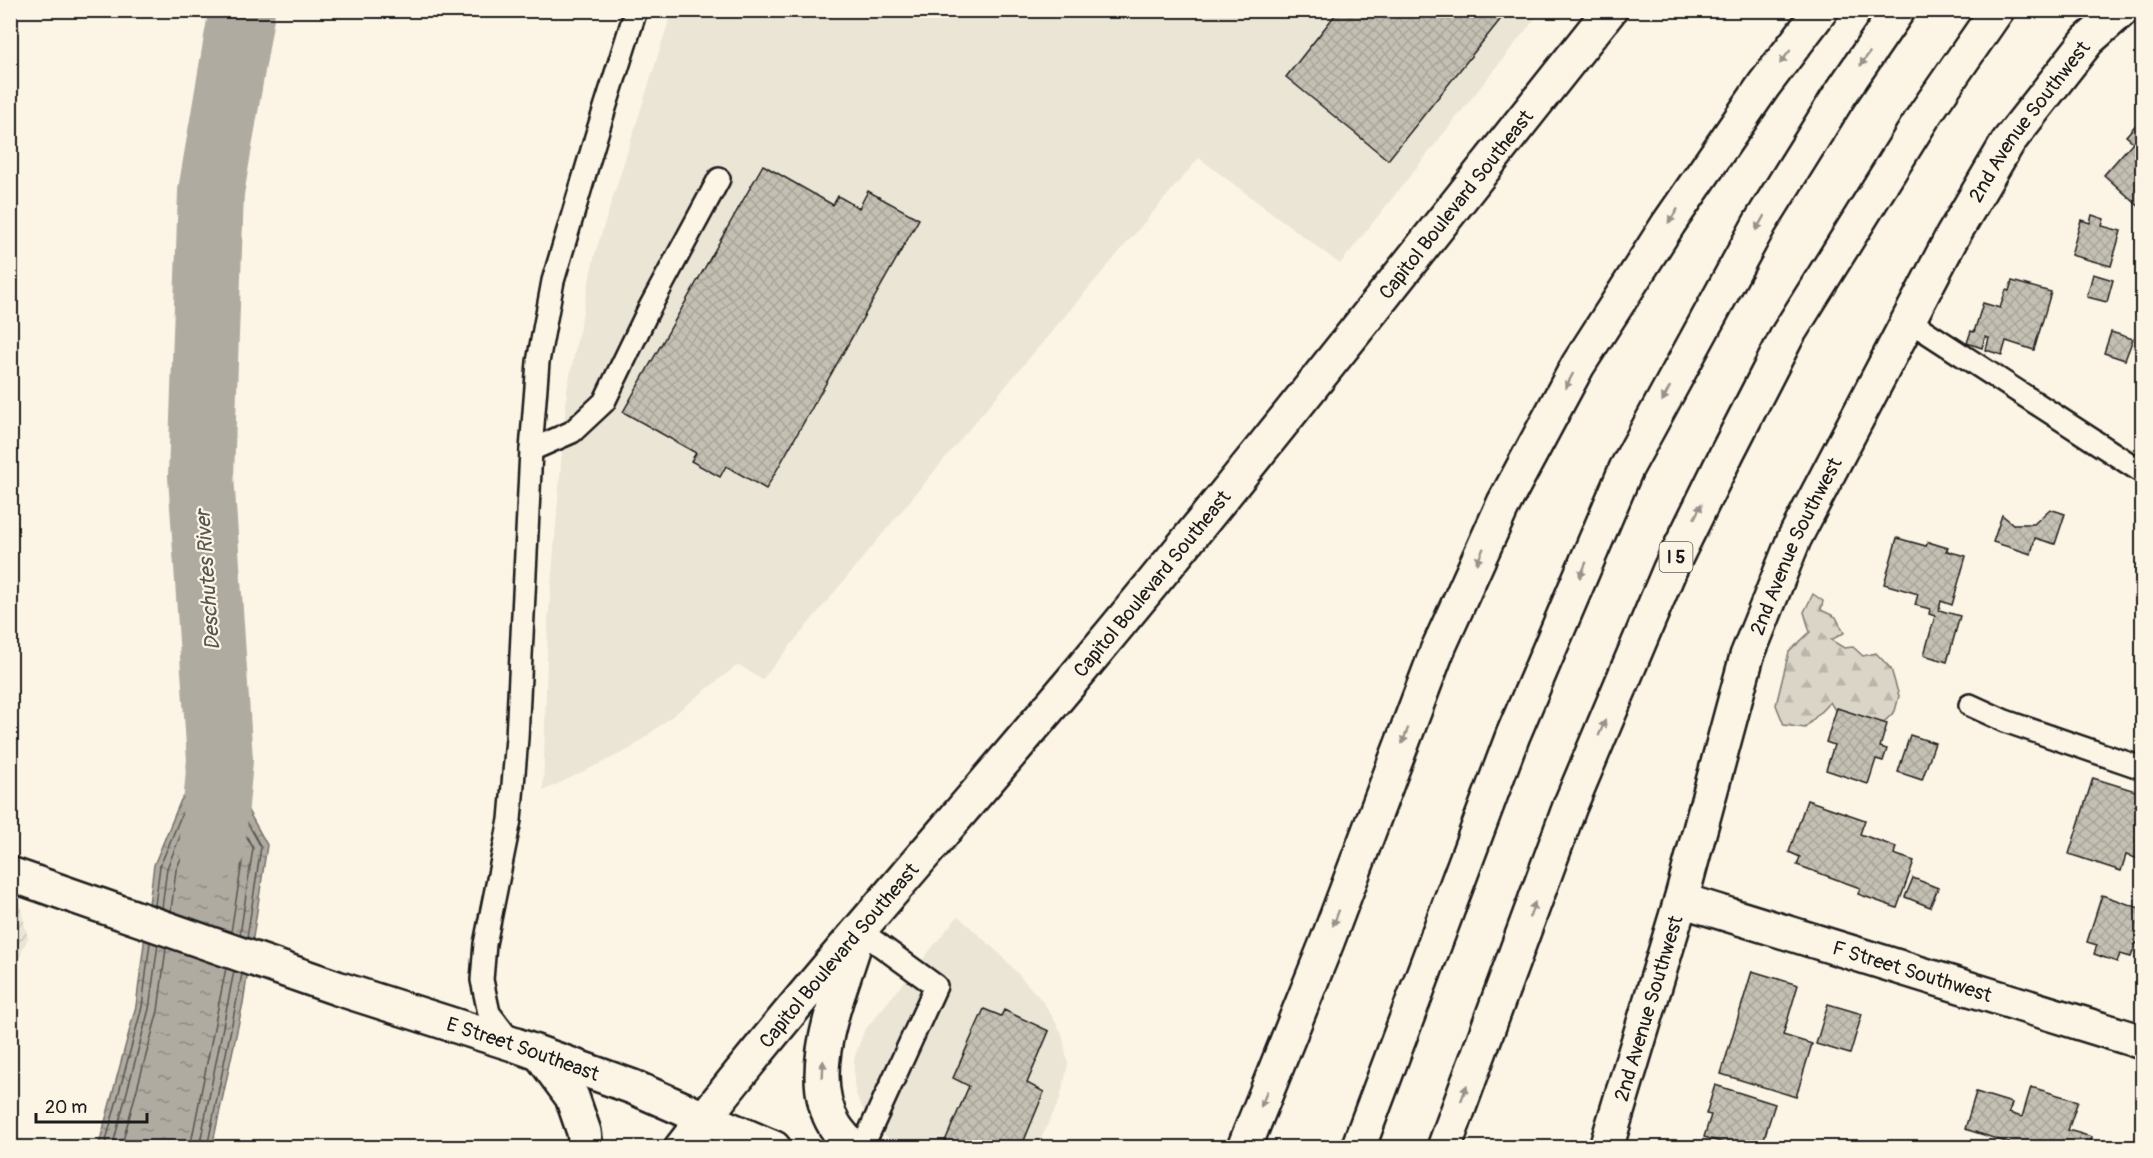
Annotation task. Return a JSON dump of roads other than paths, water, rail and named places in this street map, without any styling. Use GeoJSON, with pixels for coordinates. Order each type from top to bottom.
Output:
{"type":"FeatureCollection","features":[{"type":"Feature","properties":{"kind":"main road","name":"Capitol Boulevard Southeast"},"geometry":{"type":"LineString","coordinates":[[681,1148],[859,930],[1065,689],[1215,506],[1610,10]]}},
{"type":"Feature","properties":{"kind":"main road"},"geometry":{"type":"LineString","coordinates":[[1245,1145],[1327,942],[1437,651],[1504,503],[1578,365],[1669,223],[1764,84],[1821,10]]}},
{"type":"Feature","properties":{"kind":"main road"},"geometry":{"type":"LineString","coordinates":[[1358,1148],[1513,735],[1626,469],[1760,223],[1839,96],[1898,10]]}},
{"type":"Feature","properties":{"kind":"main road","name":"I 5"},"geometry":{"type":"LineString","coordinates":[[1444,1148],[1570,806],[1670,569],[1788,334],[1925,114],[1997,10]]}},
{"type":"Feature","properties":{"kind":"main road","name":"2nd Avenue Southwest"},"geometry":{"type":"LineString","coordinates":[[1606,1148],[1682,900],[1747,656],[1794,539],[1952,237],[2008,142],[2088,40],[2122,10]]}},
{"type":"Feature","properties":{"kind":"main road","name":"E Street Southeast"},"geometry":{"type":"LineString","coordinates":[[25,879],[338,988],[527,1049],[633,1087],[774,1148]]}},
{"type":"Feature","properties":{"kind":"main road","name":"F Street Southwest"},"geometry":{"type":"LineString","coordinates":[[1682,900],[2142,1042]]}},
{"type":"Feature","properties":{"kind":"main road"},"geometry":{"type":"LineString","coordinates":[[853,1148],[834,1125],[825,1100],[822,1072],[826,1036],[859,930]]}},
{"type":"Feature","properties":{"kind":"main road"},"geometry":{"type":"LineString","coordinates":[[527,1049],[572,1097],[584,1131],[586,1148]]}},
{"type":"Feature","properties":{"kind":"lane"},"geometry":{"type":"LineString","coordinates":[[527,1049],[489,1012],[482,980],[486,944],[510,820],[517,738],[531,450],[538,362],[553,281],[636,10]]}},
{"type":"Feature","properties":{"kind":"lane"},"geometry":{"type":"LineString","coordinates":[[531,450],[572,432],[604,402],[649,309],[719,179]]}},
{"type":"Feature","properties":{"kind":"lane"},"geometry":{"type":"LineString","coordinates":[[1908,320],[2142,472]]}},
{"type":"Feature","properties":{"kind":"lane"},"geometry":{"type":"LineString","coordinates":[[1970,705],[2006,721],[2142,768]]}},
{"type":"Feature","properties":{"kind":"lane"},"geometry":{"type":"LineString","coordinates":[[859,930],[936,987],[862,1148]]}},
{"type":"Feature","properties":{"kind":"water"},"geometry":{"type":"Polygon","coordinates":[[[220,760],[267,845],[243,1003],[212,1147],[98,1148],[136,1006],[154,865],[181,800],[220,760]]]}},
{"type":"Feature","properties":{"kind":"waterway","name":"Deschutes River"},"geometry":{"type":"LineString","coordinates":[[212,849],[220,760],[201,476],[211,192],[242,10]]}}]}
